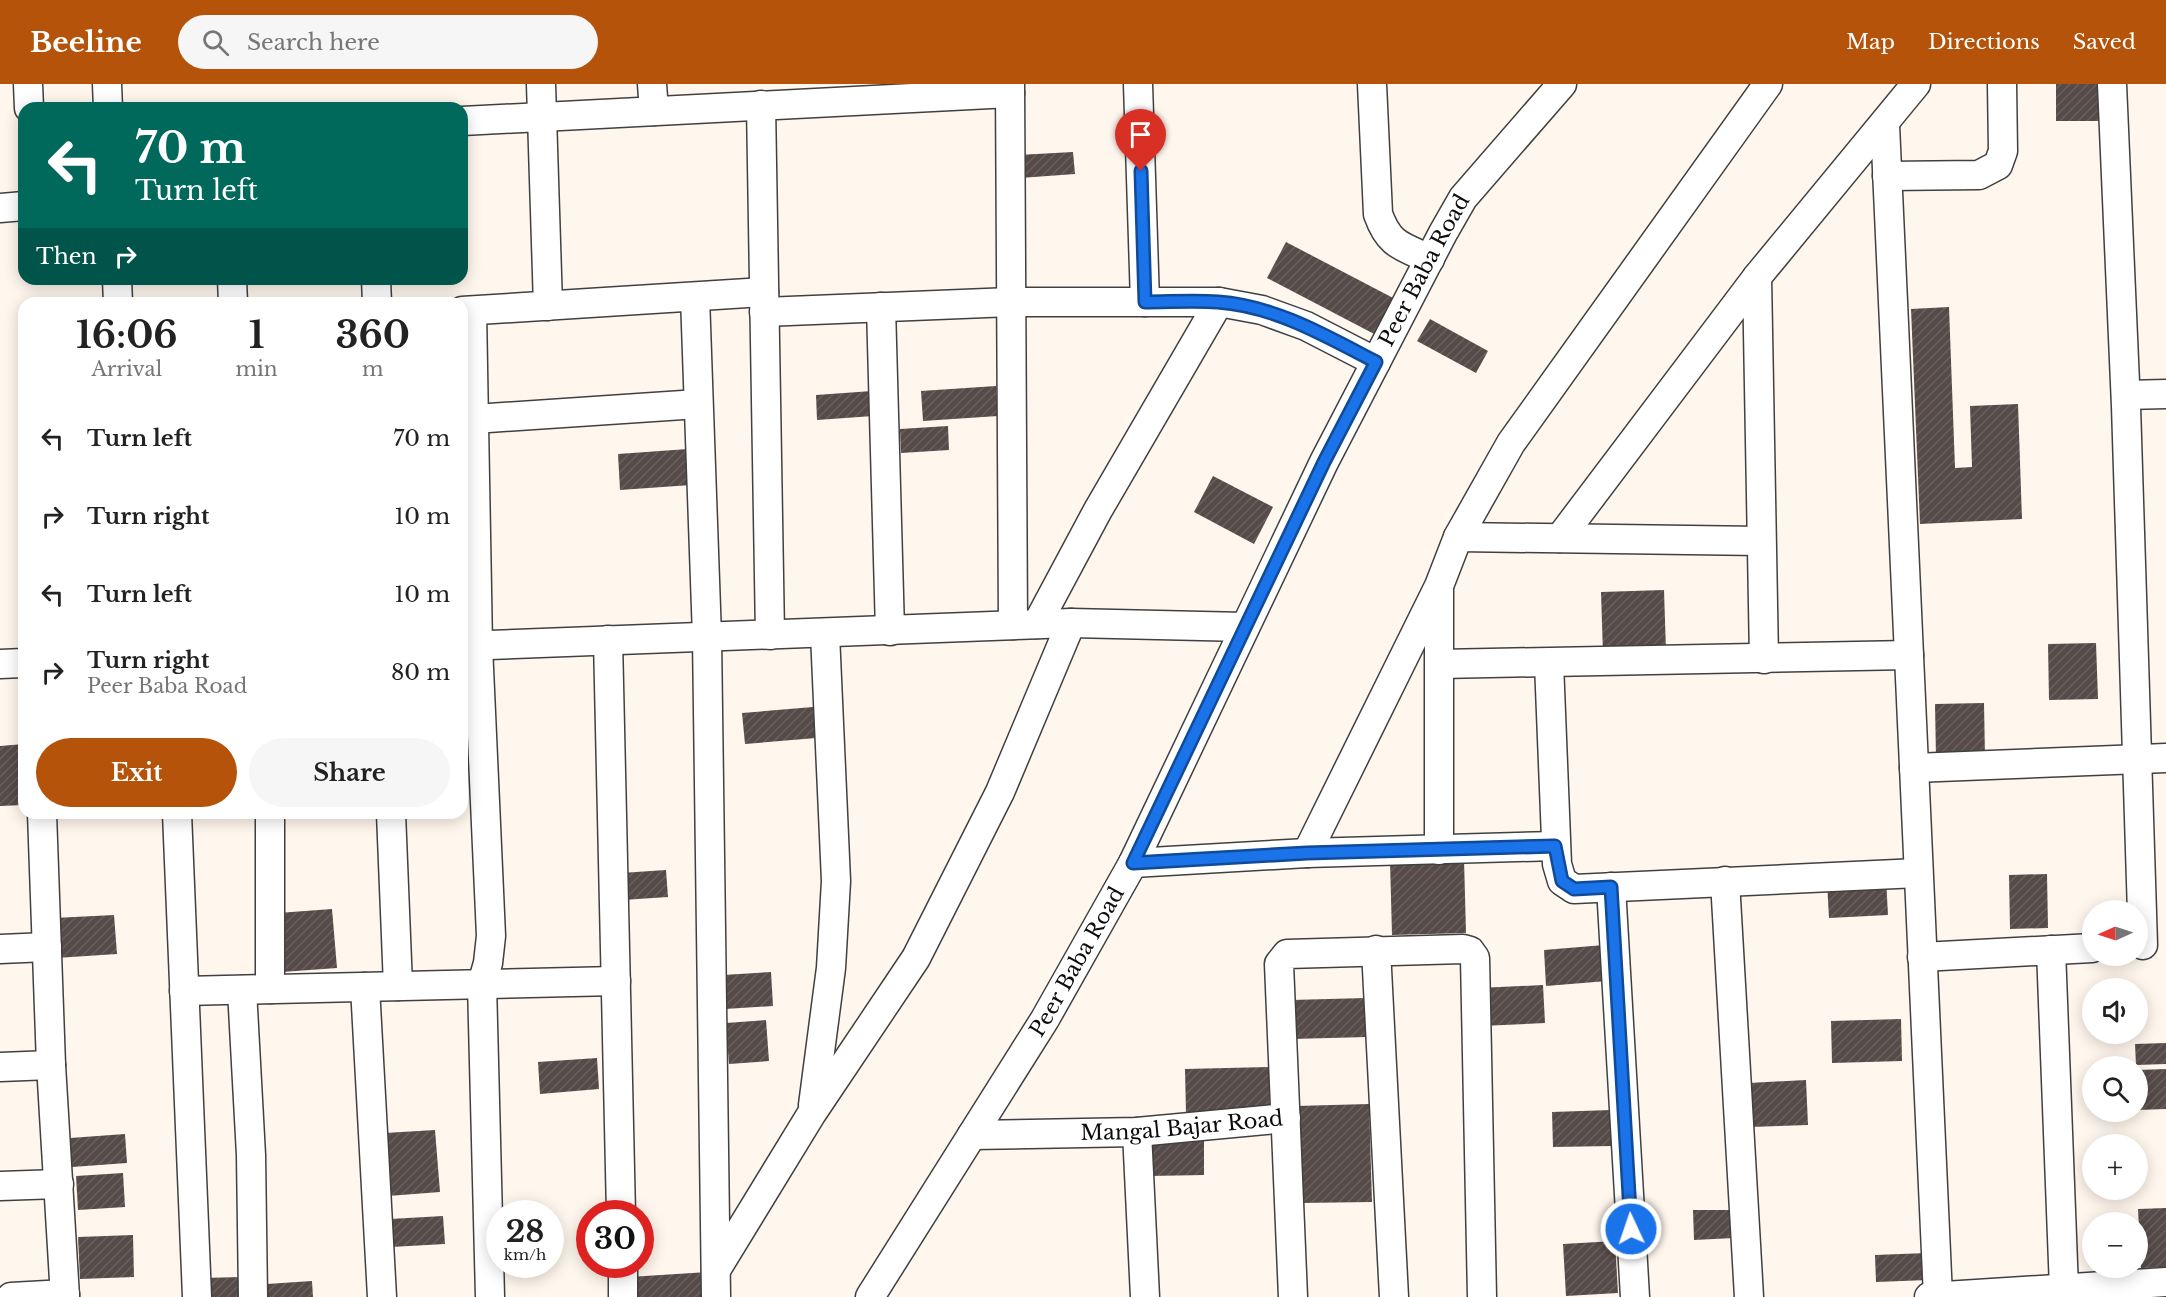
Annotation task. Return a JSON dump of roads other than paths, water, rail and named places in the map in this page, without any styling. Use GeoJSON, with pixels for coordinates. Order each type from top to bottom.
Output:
{"type":"FeatureCollection","features":[{"type":"Feature","properties":{"kind":"street"},"geometry":{"type":"LineString","coordinates":[[28,84],[29,102]]}},
{"type":"Feature","properties":{"kind":"street"},"geometry":{"type":"LineString","coordinates":[[107,84],[108,102]]}},
{"type":"Feature","properties":{"kind":"street"},"geometry":{"type":"LineString","coordinates":[[541,84],[548,306]]}},
{"type":"Feature","properties":{"kind":"street"},"geometry":{"type":"LineString","coordinates":[[1138,84],[1145,302]]}},
{"type":"Feature","properties":{"kind":"street"},"geometry":{"type":"LineString","coordinates":[[1372,84],[1378,214],[1385,233],[1395,244],[1430,259]]}},
{"type":"Feature","properties":{"kind":"street","name":"Peer Baba Road"},"geometry":{"type":"LineString","coordinates":[[870,1297],[1045,1019],[1133,863],[1324,462],[1463,198],[1562,84]]}},
{"type":"Feature","properties":{"kind":"street"},"geometry":{"type":"LineString","coordinates":[[1307,853],[1439,586],[1458,537],[1511,443],[1768,84]]}},
{"type":"Feature","properties":{"kind":"street"},"geometry":{"type":"LineString","coordinates":[[1560,538],[1757,277],[1885,125],[1916,84]]}},
{"type":"Feature","properties":{"kind":"street"},"geometry":{"type":"LineString","coordinates":[[1887,176],[1979,175],[1998,165],[2003,151],[2002,84]]}},
{"type":"Feature","properties":{"kind":"street"},"geometry":{"type":"LineString","coordinates":[[2112,84],[2126,395],[2137,759],[2149,945]]}},
{"type":"Feature","properties":{"kind":"street"},"geometry":{"type":"LineString","coordinates":[[468,121],[543,117],[653,97],[761,105],[1010,88],[1011,302],[1025,625]]}},
{"type":"Feature","properties":{"kind":"street"},"geometry":{"type":"LineString","coordinates":[[761,105],[770,635]]}},
{"type":"Feature","properties":{"kind":"street"},"geometry":{"type":"LineString","coordinates":[[1885,125],[1938,1297]]}},
{"type":"Feature","properties":{"kind":"street"},"geometry":{"type":"LineString","coordinates":[[0,208],[18,206]]}},
{"type":"Feature","properties":{"kind":"street"},"geometry":{"type":"LineString","coordinates":[[1757,277],[1764,658]]}},
{"type":"Feature","properties":{"kind":"street"},"geometry":{"type":"LineString","coordinates":[[695,297],[707,637],[716,1283]]}},
{"type":"Feature","properties":{"kind":"street"},"geometry":{"type":"LineString","coordinates":[[468,311],[695,297],[881,307],[1011,302],[1219,302],[1262,310],[1306,326],[1376,362]]}},
{"type":"Feature","properties":{"kind":"street"},"geometry":{"type":"LineString","coordinates":[[1025,625],[1098,510],[1219,302]]}},
{"type":"Feature","properties":{"kind":"street"},"geometry":{"type":"LineString","coordinates":[[881,307],[890,631]]}},
{"type":"Feature","properties":{"kind":"street"},"geometry":{"type":"LineString","coordinates":[[468,326],[474,419],[470,646],[491,936],[488,963],[482,984],[490,1297]]}},
{"type":"Feature","properties":{"kind":"street"},"geometry":{"type":"LineString","coordinates":[[2126,395],[2166,394]]}},
{"type":"Feature","properties":{"kind":"street"},"geometry":{"type":"LineString","coordinates":[[474,419],[699,404]]}},
{"type":"Feature","properties":{"kind":"street"},"geometry":{"type":"LineString","coordinates":[[1458,537],[1761,541]]}},
{"type":"Feature","properties":{"kind":"street"},"geometry":{"type":"LineString","coordinates":[[1439,586],[1439,850]]}},
{"type":"Feature","properties":{"kind":"street"},"geometry":{"type":"LineString","coordinates":[[716,1283],[812,1113],[916,958],[1000,792],[1071,623]]}},
{"type":"Feature","properties":{"kind":"street"},"geometry":{"type":"LineString","coordinates":[[470,646],[1071,623],[1245,627]]}},
{"type":"Feature","properties":{"kind":"street"},"geometry":{"type":"LineString","coordinates":[[812,1113],[831,968],[836,881],[825,634]]}},
{"type":"Feature","properties":{"kind":"street"},"geometry":{"type":"LineString","coordinates":[[608,640],[621,1200]]}},
{"type":"Feature","properties":{"kind":"street"},"geometry":{"type":"LineString","coordinates":[[1440,664],[1909,656]]}},
{"type":"Feature","properties":{"kind":"street"},"geometry":{"type":"LineString","coordinates":[[0,664],[18,663]]}},
{"type":"Feature","properties":{"kind":"street"},"geometry":{"type":"LineString","coordinates":[[1550,663],[1555,846],[1562,881],[1574,889],[1918,873]]}},
{"type":"Feature","properties":{"kind":"street"},"geometry":{"type":"LineString","coordinates":[[1914,768],[2166,758]]}},
{"type":"Feature","properties":{"kind":"street"},"geometry":{"type":"LineString","coordinates":[[11,1297],[65,1296],[51,1065],[42,819]]}},
{"type":"Feature","properties":{"kind":"street"},"geometry":{"type":"LineString","coordinates":[[177,819],[197,1297]]}},
{"type":"Feature","properties":{"kind":"street"},"geometry":{"type":"LineString","coordinates":[[270,819],[270,989]]}},
{"type":"Feature","properties":{"kind":"street"},"geometry":{"type":"LineString","coordinates":[[391,819],[398,986]]}},
{"type":"Feature","properties":{"kind":"street"},"geometry":{"type":"LineString","coordinates":[[1133,863],[1307,853],[1555,846]]}},
{"type":"Feature","properties":{"kind":"street"},"geometry":{"type":"LineString","coordinates":[[1725,881],[1749,1297]]}},
{"type":"Feature","properties":{"kind":"street"},"geometry":{"type":"LineString","coordinates":[[1611,887],[1635,1297]]}},
{"type":"Feature","properties":{"kind":"street"},"geometry":{"type":"LineString","coordinates":[[0,949],[47,947]]}},
{"type":"Feature","properties":{"kind":"street"},"geometry":{"type":"LineString","coordinates":[[1922,957],[2082,948]]}},
{"type":"Feature","properties":{"kind":"street"},"geometry":{"type":"LineString","coordinates":[[1286,1118],[1279,964],[1282,957],[1287,954],[1376,950],[1463,949],[1470,951],[1475,958],[1482,1297]]}},
{"type":"Feature","properties":{"kind":"street"},"geometry":{"type":"LineString","coordinates":[[1376,950],[1395,1297]]}},
{"type":"Feature","properties":{"kind":"street"},"geometry":{"type":"LineString","coordinates":[[2051,950],[2064,1289]]}},
{"type":"Feature","properties":{"kind":"street"},"geometry":{"type":"LineString","coordinates":[[184,991],[616,981]]}},
{"type":"Feature","properties":{"kind":"street"},"geometry":{"type":"LineString","coordinates":[[365,987],[382,1297]]}},
{"type":"Feature","properties":{"kind":"street"},"geometry":{"type":"LineString","coordinates":[[242,990],[251,1155],[253,1297]]}},
{"type":"Feature","properties":{"kind":"street"},"geometry":{"type":"LineString","coordinates":[[0,1067],[51,1065]]}},
{"type":"Feature","properties":{"kind":"street","name":"Mangal Bajar Road"},"geometry":{"type":"LineString","coordinates":[[972,1135],[1137,1132],[1286,1118],[1293,1297]]}},
{"type":"Feature","properties":{"kind":"street"},"geometry":{"type":"LineString","coordinates":[[1137,1132],[1145,1297]]}},
{"type":"Feature","properties":{"kind":"street"},"geometry":{"type":"LineString","coordinates":[[0,1186],[59,1184]]}},
{"type":"Feature","properties":{"kind":"street"},"geometry":{"type":"LineString","coordinates":[[622,1278],[623,1297]]}},
{"type":"Feature","properties":{"kind":"street"},"geometry":{"type":"LineString","coordinates":[[1929,1297],[2024,1294],[2166,1282]]}}]}
